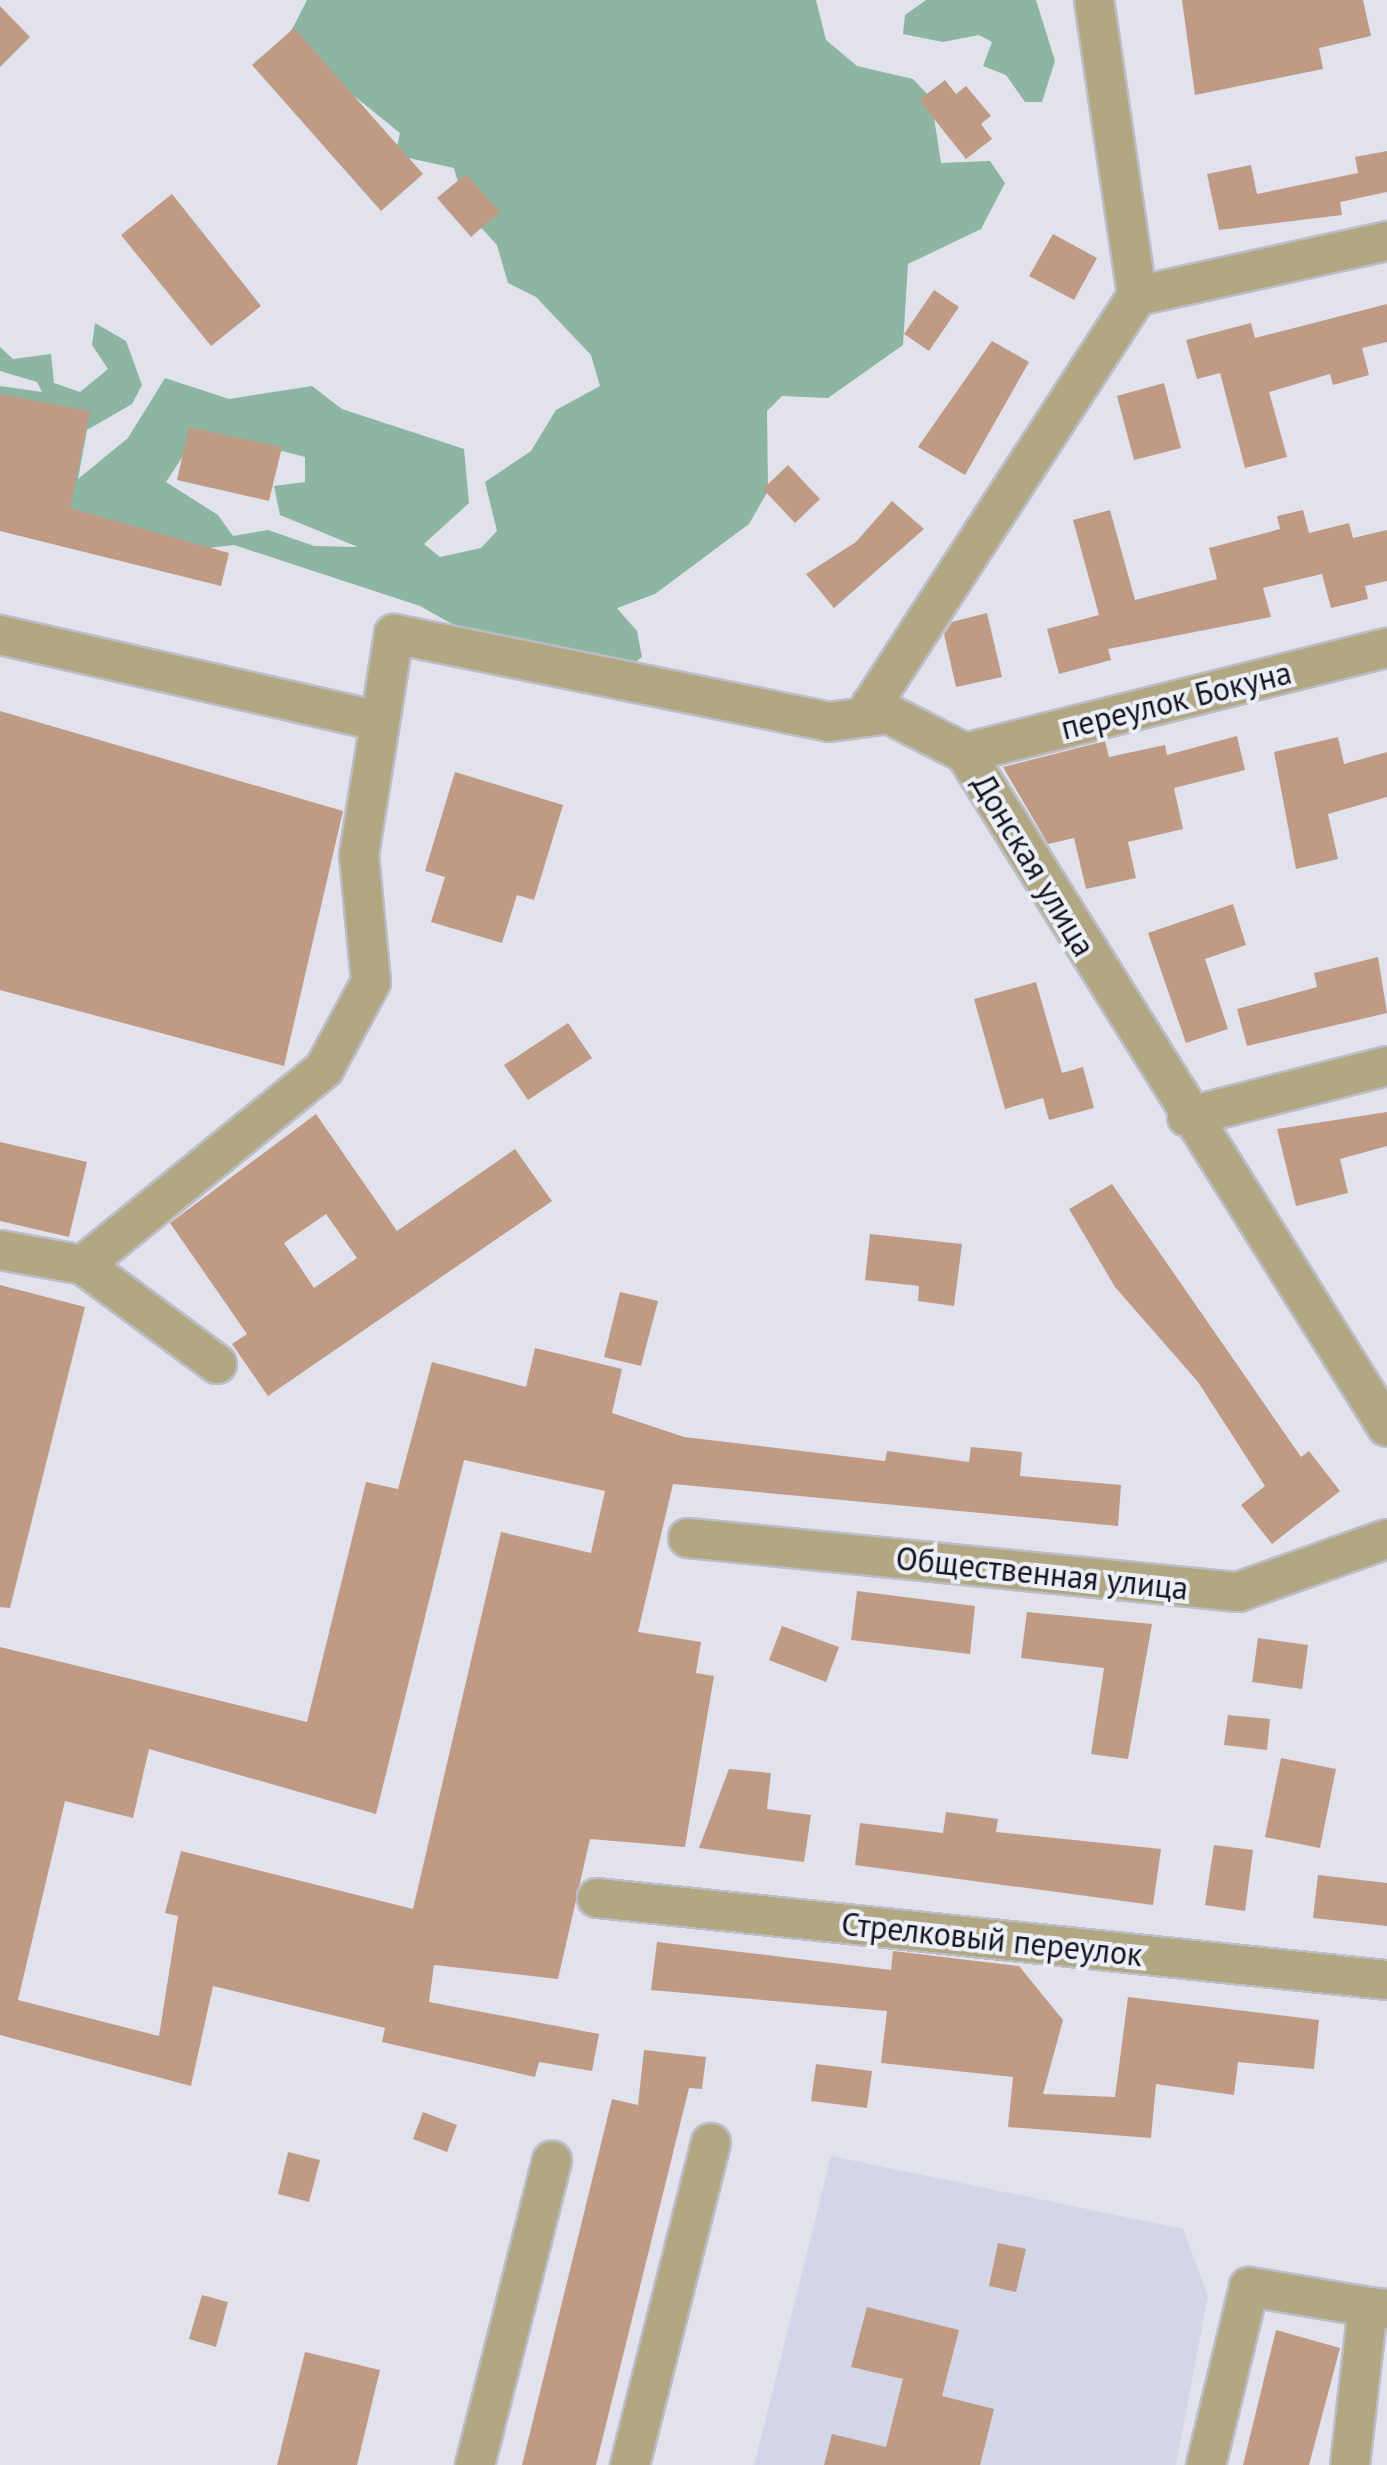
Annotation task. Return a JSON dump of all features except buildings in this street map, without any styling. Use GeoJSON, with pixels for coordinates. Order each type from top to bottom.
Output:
{"type":"FeatureCollection","features":[{"type":"Feature","properties":{"kind":"street"},"geometry":{"type":"LineString","coordinates":[[889,714],[871,705],[1136,296],[1094,0]]}},
{"type":"Feature","properties":{"kind":"street"},"geometry":{"type":"LineString","coordinates":[[1136,296],[1387,241]]}},
{"type":"Feature","properties":{"kind":"street"},"geometry":{"type":"LineString","coordinates":[[83,1265],[324,1069],[372,982],[359,855],[394,634],[829,722],[889,714]]}},
{"type":"Feature","properties":{"kind":"street"},"geometry":{"type":"LineString","coordinates":[[0,635],[379,721]]}},
{"type":"Feature","properties":{"kind":"street","name":"переулок Бокуна"},"geometry":{"type":"LineString","coordinates":[[965,753],[1387,648]]}},
{"type":"Feature","properties":{"kind":"street","name":"Донская улица"},"geometry":{"type":"LineString","coordinates":[[889,714],[965,753],[1186,1117],[1387,1427]]}},
{"type":"Feature","properties":{"kind":"street"},"geometry":{"type":"LineString","coordinates":[[1186,1117],[1387,1066]]}},
{"type":"Feature","properties":{"kind":"street"},"geometry":{"type":"LineString","coordinates":[[0,1250],[83,1265],[217,1364]]}},
{"type":"Feature","properties":{"kind":"street","name":"Общественная улица"},"geometry":{"type":"LineString","coordinates":[[688,1538],[1238,1592],[1387,1539]]}},
{"type":"Feature","properties":{"kind":"street","name":"Стрелковый переулок"},"geometry":{"type":"LineString","coordinates":[[597,1898],[1387,1980]]}},
{"type":"Feature","properties":{"kind":"street"},"geometry":{"type":"LineString","coordinates":[[630,2465],[711,2143]]}},
{"type":"Feature","properties":{"kind":"street"},"geometry":{"type":"LineString","coordinates":[[475,2465],[552,2161]]}},
{"type":"Feature","properties":{"kind":"street"},"geometry":{"type":"LineString","coordinates":[[1206,2465],[1249,2288],[1377,2308],[1350,2465]]}},
{"type":"Feature","properties":{"kind":"shaded area"},"geometry":{"type":"Polygon","coordinates":[[[831,2156],[1183,2229],[1208,2296],[1176,2465],[754,2465],[831,2156]]]}},
{"type":"Feature","properties":{"kind":"green space"},"geometry":{"type":"Polygon","coordinates":[[[307,0],[816,0],[826,40],[857,66],[913,79],[931,98],[941,163],[990,161],[1005,183],[981,229],[908,264],[903,345],[828,398],[782,396],[767,411],[768,491],[749,524],[655,594],[617,608],[637,631],[642,657],[630,666],[470,634],[420,606],[234,545],[190,550],[0,502],[0,386],[42,392],[37,382],[0,371],[0,347],[13,359],[51,354],[54,383],[80,392],[108,369],[92,345],[95,323],[126,341],[142,385],[132,404],[87,430],[78,479],[128,438],[165,378],[229,399],[312,386],[342,409],[464,449],[469,503],[424,544],[440,557],[481,548],[497,531],[485,482],[531,451],[556,410],[600,386],[591,355],[536,297],[508,283],[497,245],[466,211],[454,168],[395,155],[400,133],[286,41],[307,0]],[[240,440],[187,450],[166,482],[218,515],[233,536],[268,530],[314,546],[358,547],[280,515],[274,486],[305,482],[305,457],[240,440]]]}},
{"type":"Feature","properties":{"kind":"green space"},"geometry":{"type":"Polygon","coordinates":[[[926,0],[1036,0],[1055,61],[1042,102],[1025,102],[1006,75],[983,66],[992,42],[979,35],[943,42],[903,34],[905,15],[926,0]]]}}]}
